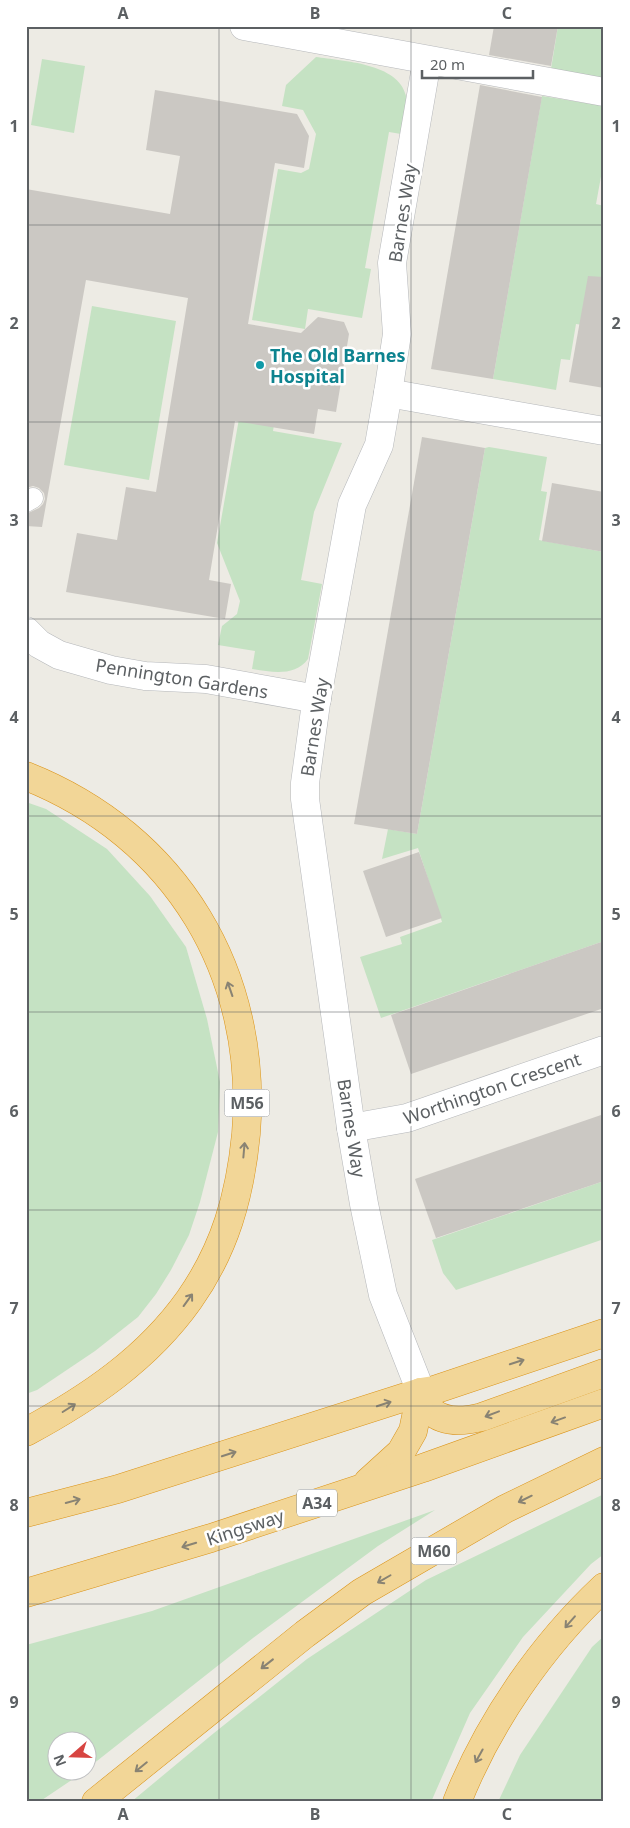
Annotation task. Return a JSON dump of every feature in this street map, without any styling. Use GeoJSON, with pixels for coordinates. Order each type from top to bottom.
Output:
{"type":"FeatureCollection","features":[{"type":"Feature","properties":{"kind":"highway","name":"M56"},"geometry":{"type":"LineString","coordinates":[[26,776],[46,784],[105,818],[161,867],[185,897],[200,920],[230,988],[242,1031],[247,1071],[248,1111],[244,1160],[236,1203],[222,1242],[189,1300],[168,1326],[129,1366],[63,1412],[26,1432]]}},
{"type":"Feature","properties":{"kind":"highway"},"geometry":{"type":"LineString","coordinates":[[26,1513],[118,1489],[421,1392],[434,1390],[604,1333]]}},
{"type":"Feature","properties":{"kind":"highway"},"geometry":{"type":"LineString","coordinates":[[421,1392],[430,1410],[442,1416],[458,1420],[471,1420],[482,1418],[604,1372]]}},
{"type":"Feature","properties":{"kind":"highway"},"geometry":{"type":"LineString","coordinates":[[358,1490],[401,1452],[413,1431],[421,1392]]}},
{"type":"Feature","properties":{"kind":"highway","name":"Kingsway"},"geometry":{"type":"LineString","coordinates":[[26,1593],[211,1538],[358,1490],[604,1403]]}},
{"type":"Feature","properties":{"kind":"highway","name":"M60"},"geometry":{"type":"LineString","coordinates":[[96,1802],[305,1634],[362,1592],[505,1508],[604,1461]]}},
{"type":"Feature","properties":{"kind":"highway"},"geometry":{"type":"LineString","coordinates":[[457,1802],[477,1759],[516,1689],[544,1653],[591,1599],[604,1587]]}},
{"type":"Feature","properties":{"kind":"street"},"geometry":{"type":"LineString","coordinates":[[244,26],[604,92]]}},
{"type":"Feature","properties":{"kind":"street","name":"Barnes Way"},"geometry":{"type":"LineString","coordinates":[[421,1392],[383,1295],[351,1128],[304,782],[352,505],[379,445],[388,393],[397,334],[392,263],[427,60]]}},
{"type":"Feature","properties":{"kind":"street"},"geometry":{"type":"LineString","coordinates":[[388,393],[604,432]]}},
{"type":"Feature","properties":{"kind":"street","name":"Pennington Gardens"},"geometry":{"type":"LineString","coordinates":[[26,631],[39,644],[58,655],[111,670],[146,676],[206,679],[317,699]]}},
{"type":"Feature","properties":{"kind":"street","name":"Worthington Crescent"},"geometry":{"type":"LineString","coordinates":[[351,1128],[407,1118],[604,1050]]}},
{"type":"Feature","properties":{"kind":"green space"},"geometry":{"type":"Polygon","coordinates":[[[558,26],[604,26],[604,78],[551,69],[558,26]]]}},
{"type":"Feature","properties":{"kind":"green space"},"geometry":{"type":"Polygon","coordinates":[[[316,57],[354,62],[381,70],[393,77],[401,85],[406,96],[406,105],[401,134],[389,132],[365,268],[371,269],[362,318],[308,309],[305,329],[252,320],[278,169],[301,173],[309,169],[316,134],[303,110],[282,106],[286,85],[316,57]]]}},
{"type":"Feature","properties":{"kind":"green space"},"geometry":{"type":"Polygon","coordinates":[[[42,59],[85,66],[74,133],[31,125],[42,59]]]}},
{"type":"Feature","properties":{"kind":"green space"},"geometry":{"type":"Polygon","coordinates":[[[542,96],[604,106],[604,160],[596,204],[604,206],[604,328],[576,324],[570,360],[561,359],[556,390],[493,379],[542,96]]]}},
{"type":"Feature","properties":{"kind":"green space"},"geometry":{"type":"Polygon","coordinates":[[[92,306],[176,321],[149,480],[64,465],[92,306]]]}},
{"type":"Feature","properties":{"kind":"green space"},"geometry":{"type":"Polygon","coordinates":[[[240,413],[275,419],[273,431],[342,443],[314,512],[301,580],[322,584],[308,659],[303,665],[290,671],[275,672],[252,669],[255,651],[218,645],[222,626],[237,614],[240,601],[217,543],[240,413]]]}},
{"type":"Feature","properties":{"kind":"green space"},"geometry":{"type":"Polygon","coordinates":[[[489,447],[547,457],[541,491],[547,492],[539,540],[604,552],[604,941],[381,1018],[360,957],[402,944],[400,937],[442,922],[418,848],[382,859],[388,829],[417,834],[485,448],[489,447]]]}},
{"type":"Feature","properties":{"kind":"green space"},"geometry":{"type":"Polygon","coordinates":[[[26,802],[46,809],[107,849],[150,896],[186,947],[207,1019],[220,1082],[218,1132],[200,1202],[189,1235],[171,1270],[156,1294],[138,1317],[95,1351],[37,1390],[26,1394],[26,802]]]}},
{"type":"Feature","properties":{"kind":"green space"},"geometry":{"type":"Polygon","coordinates":[[[604,1181],[604,1239],[456,1290],[443,1273],[432,1240],[604,1181]]]}},
{"type":"Feature","properties":{"kind":"green space"},"geometry":{"type":"Polygon","coordinates":[[[604,1494],[604,1554],[591,1564],[523,1637],[470,1713],[431,1802],[131,1802],[307,1659],[426,1580],[604,1494]]]}},
{"type":"Feature","properties":{"kind":"green space"},"geometry":{"type":"Polygon","coordinates":[[[435,1510],[378,1546],[253,1638],[98,1760],[98,1730],[48,1730],[48,1780],[72,1780],[39,1802],[26,1802],[26,1645],[152,1611],[435,1510]]]}},
{"type":"Feature","properties":{"kind":"green space"},"geometry":{"type":"Polygon","coordinates":[[[604,1636],[604,1802],[498,1802],[520,1755],[592,1647],[604,1636]]]}},
{"type":"Feature","properties":{"kind":"building"},"geometry":{"type":"Polygon","coordinates":[[[494,26],[558,26],[551,66],[489,55],[494,26]]]}},
{"type":"Feature","properties":{"kind":"building"},"geometry":{"type":"Polygon","coordinates":[[[480,85],[542,97],[493,379],[431,369],[480,85]]]}},
{"type":"Feature","properties":{"kind":"building","name":"The Old Barnes Hospital"},"geometry":{"type":"Polygon","coordinates":[[[155,90],[297,114],[309,136],[304,168],[275,163],[248,324],[301,333],[318,317],[344,322],[349,334],[336,412],[318,409],[314,434],[235,421],[209,580],[231,584],[225,619],[66,592],[77,533],[117,540],[126,487],[156,492],[188,298],[86,280],[42,527],[26,526],[26,514],[39,508],[45,499],[44,493],[39,488],[33,486],[26,488],[26,189],[170,214],[180,156],[146,150],[155,90]]]}},
{"type":"Feature","properties":{"kind":"building"},"geometry":{"type":"Polygon","coordinates":[[[588,276],[604,277],[604,388],[569,382],[588,276]]]}},
{"type":"Feature","properties":{"kind":"building"},"geometry":{"type":"Polygon","coordinates":[[[422,437],[485,448],[417,834],[354,824],[422,437]]]}},
{"type":"Feature","properties":{"kind":"building"},"geometry":{"type":"Polygon","coordinates":[[[552,483],[604,492],[604,552],[542,541],[552,483]]]}},
{"type":"Feature","properties":{"kind":"building"},"geometry":{"type":"Polygon","coordinates":[[[419,852],[442,918],[386,937],[363,871],[419,852]]]}},
{"type":"Feature","properties":{"kind":"building"},"geometry":{"type":"Polygon","coordinates":[[[604,941],[604,1008],[411,1074],[391,1015],[604,941]]]}},
{"type":"Feature","properties":{"kind":"building"},"geometry":{"type":"Polygon","coordinates":[[[604,1114],[604,1181],[436,1238],[415,1179],[604,1114]]]}},
{"type":"Feature","properties":{"kind":"place","name":"The Old Barnes Hospital"},"geometry":{"type":"Point","coordinates":[260,365]}}]}
